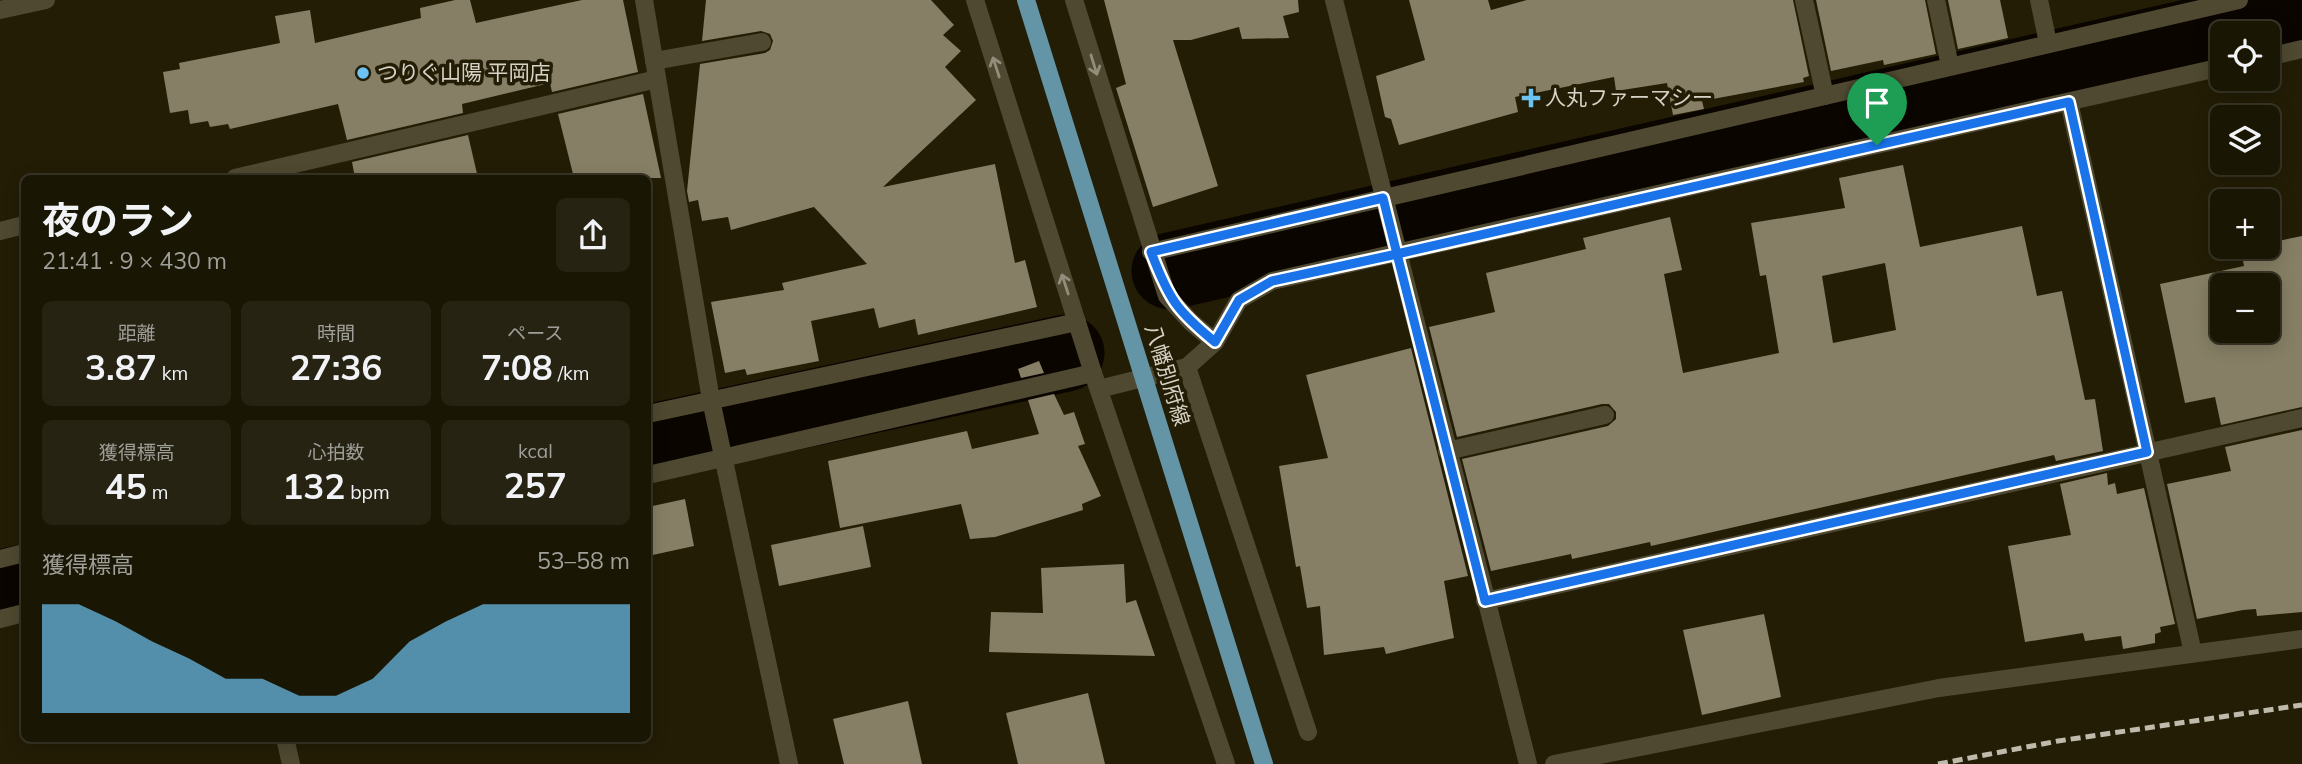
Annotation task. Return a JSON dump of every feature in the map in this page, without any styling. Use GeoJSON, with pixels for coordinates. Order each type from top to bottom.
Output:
{"type":"FeatureCollection","features":[{"type":"Feature","properties":{"kind":"main road","name":"八幡別府線"},"geometry":{"type":"LineString","coordinates":[[1026,0],[1264,764]]}},
{"type":"Feature","properties":{"kind":"street"},"geometry":{"type":"LineString","coordinates":[[0,10],[46,0]]}},
{"type":"Feature","properties":{"kind":"street"},"geometry":{"type":"LineString","coordinates":[[643,0],[713,406],[789,764]]}},
{"type":"Feature","properties":{"kind":"street"},"geometry":{"type":"LineString","coordinates":[[975,0],[1096,381],[1226,764]]}},
{"type":"Feature","properties":{"kind":"street"},"geometry":{"type":"LineString","coordinates":[[1074,0],[1167,296],[1191,322],[1215,342]]}},
{"type":"Feature","properties":{"kind":"street"},"geometry":{"type":"LineString","coordinates":[[1334,0],[1528,764]]}},
{"type":"Feature","properties":{"kind":"street"},"geometry":{"type":"LineString","coordinates":[[1804,0],[1825,96]]}},
{"type":"Feature","properties":{"kind":"street"},"geometry":{"type":"LineString","coordinates":[[1936,0],[1950,66]]}},
{"type":"Feature","properties":{"kind":"street"},"geometry":{"type":"LineString","coordinates":[[2039,0],[2048,43]]}},
{"type":"Feature","properties":{"kind":"street"},"geometry":{"type":"LineString","coordinates":[[1151,252],[1384,202],[1950,66],[2239,0]]}},
{"type":"Feature","properties":{"kind":"street"},"geometry":{"type":"LineString","coordinates":[[247,175],[762,42]]}},
{"type":"Feature","properties":{"kind":"street"},"geometry":{"type":"LineString","coordinates":[[2280,54],[2302,49]]}},
{"type":"Feature","properties":{"kind":"street"},"geometry":{"type":"LineString","coordinates":[[651,474],[723,450],[1096,381],[1187,367],[1215,342],[1239,300],[1272,281],[2210,70]]}},
{"type":"Feature","properties":{"kind":"street"},"geometry":{"type":"LineString","coordinates":[[2069,102],[2193,653]]}},
{"type":"Feature","properties":{"kind":"street"},"geometry":{"type":"LineString","coordinates":[[0,231],[21,226]]}},
{"type":"Feature","properties":{"kind":"street"},"geometry":{"type":"LineString","coordinates":[[651,414],[713,406],[1077,322]]}},
{"type":"Feature","properties":{"kind":"street"},"geometry":{"type":"LineString","coordinates":[[1187,367],[1308,732]]}},
{"type":"Feature","properties":{"kind":"street"},"geometry":{"type":"LineString","coordinates":[[1447,451],[1605,415]]}},
{"type":"Feature","properties":{"kind":"street"},"geometry":{"type":"LineString","coordinates":[[1485,601],[2302,418]]}},
{"type":"Feature","properties":{"kind":"street"},"geometry":{"type":"LineString","coordinates":[[0,559],[21,554]]}},
{"type":"Feature","properties":{"kind":"street"},"geometry":{"type":"LineString","coordinates":[[0,619],[21,614]]}},
{"type":"Feature","properties":{"kind":"street"},"geometry":{"type":"LineString","coordinates":[[1554,764],[1938,688],[2302,639]]}},
{"type":"Feature","properties":{"kind":"street"},"geometry":{"type":"LineString","coordinates":[[286,742],[291,764]]}},
{"type":"Feature","properties":{"kind":"building"},"geometry":{"type":"Polygon","coordinates":[[[455,0],[470,0],[476,23],[582,0],[623,0],[638,72],[552,92],[550,83],[462,104],[463,113],[347,140],[338,104],[230,129],[228,124],[210,127],[208,121],[190,124],[188,110],[170,113],[163,72],[180,69],[179,63],[280,43],[275,16],[310,10],[315,43],[421,18],[420,8],[455,0]]]}},
{"type":"Feature","properties":{"kind":"building"},"geometry":{"type":"Polygon","coordinates":[[[706,0],[931,0],[954,25],[943,35],[961,51],[945,67],[976,100],[883,187],[995,164],[1015,263],[1025,260],[1037,307],[918,335],[915,319],[879,328],[874,308],[811,321],[819,361],[747,375],[745,369],[725,373],[711,302],[784,290],[782,283],[867,264],[814,207],[731,230],[728,217],[702,221],[698,200],[689,202],[687,191],[700,64],[765,53],[770,50],[773,41],[770,34],[761,31],[702,41],[706,0]]]}},
{"type":"Feature","properties":{"kind":"building"},"geometry":{"type":"Polygon","coordinates":[[[1104,0],[1298,0],[1299,12],[1283,16],[1289,38],[1242,39],[1239,27],[1191,40],[1173,40],[1218,186],[1153,207],[1116,88],[1126,84],[1104,0]]]}},
{"type":"Feature","properties":{"kind":"building"},"geometry":{"type":"Polygon","coordinates":[[[1409,0],[1488,0],[1491,10],[1527,0],[1793,0],[1809,76],[1803,78],[1804,82],[1702,101],[1704,109],[1673,115],[1667,83],[1616,91],[1614,77],[1515,97],[1518,112],[1399,145],[1391,119],[1385,117],[1376,76],[1425,60],[1409,0]]]}},
{"type":"Feature","properties":{"kind":"building"},"geometry":{"type":"Polygon","coordinates":[[[1816,0],[1925,0],[1936,54],[1884,65],[1883,60],[1831,71],[1816,0]]]}},
{"type":"Feature","properties":{"kind":"building"},"geometry":{"type":"Polygon","coordinates":[[[1948,0],[2000,0],[2008,38],[1958,49],[1948,0]]]}},
{"type":"Feature","properties":{"kind":"building"},"geometry":{"type":"Polygon","coordinates":[[[643,94],[661,178],[651,178],[651,175],[573,175],[558,114],[643,94]]]}},
{"type":"Feature","properties":{"kind":"building"},"geometry":{"type":"Polygon","coordinates":[[[468,135],[477,175],[354,175],[352,162],[468,135]]]}},
{"type":"Feature","properties":{"kind":"building"},"geometry":{"type":"Polygon","coordinates":[[[1903,165],[1920,247],[2022,226],[2037,296],[2062,291],[2085,400],[2095,399],[2103,451],[2056,461],[2054,455],[1651,546],[1650,542],[1572,559],[1571,554],[1491,571],[1462,459],[1608,426],[1616,419],[1616,412],[1609,404],[1602,404],[1457,437],[1429,327],[1495,312],[1486,273],[1586,249],[1583,238],[1670,217],[1682,270],[1664,274],[1683,373],[1779,353],[1766,275],[1760,276],[1751,223],[1845,208],[1839,178],[1903,165]],[[1885,263],[1822,276],[1833,343],[1896,330],[1885,263]]]}},
{"type":"Feature","properties":{"kind":"building"},"geometry":{"type":"Polygon","coordinates":[[[2302,236],[2302,407],[2221,425],[2215,397],[2185,403],[2160,284],[2210,273],[2210,343],[2280,343],[2280,273],[2211,273],[2244,266],[2243,259],[2280,259],[2280,241],[2302,236]]]}},
{"type":"Feature","properties":{"kind":"building"},"geometry":{"type":"Polygon","coordinates":[[[1411,348],[1468,576],[1444,581],[1454,638],[1386,654],[1384,647],[1324,655],[1320,606],[1307,608],[1300,566],[1296,567],[1279,466],[1328,458],[1306,375],[1411,348]]]}},
{"type":"Feature","properties":{"kind":"building"},"geometry":{"type":"Polygon","coordinates":[[[1039,361],[1044,373],[1021,378],[1018,369],[1039,361]]]}},
{"type":"Feature","properties":{"kind":"building"},"geometry":{"type":"Polygon","coordinates":[[[1054,394],[1064,415],[1074,412],[1085,444],[1078,446],[1101,496],[1082,504],[1083,510],[995,537],[970,539],[961,504],[840,528],[828,461],[967,431],[972,449],[1039,434],[1028,400],[1054,394]]]}},
{"type":"Feature","properties":{"kind":"building"},"geometry":{"type":"Polygon","coordinates":[[[2302,430],[2302,612],[2257,616],[2256,609],[2197,619],[2167,484],[2231,471],[2225,447],[2302,430]]]}},
{"type":"Feature","properties":{"kind":"building"},"geometry":{"type":"Polygon","coordinates":[[[2107,473],[2108,485],[2115,483],[2117,494],[2144,488],[2175,624],[2160,627],[2161,632],[2155,634],[2155,643],[2123,649],[2121,636],[2085,641],[2083,633],[2025,642],[2008,546],[2071,535],[2060,484],[2107,473]]]}},
{"type":"Feature","properties":{"kind":"building"},"geometry":{"type":"Polygon","coordinates":[[[685,499],[694,546],[651,555],[651,506],[685,499]]]}},
{"type":"Feature","properties":{"kind":"building"},"geometry":{"type":"Polygon","coordinates":[[[863,526],[871,567],[779,586],[771,545],[863,526]]]}},
{"type":"Feature","properties":{"kind":"building"},"geometry":{"type":"Polygon","coordinates":[[[1124,564],[1126,603],[1136,600],[1155,656],[989,652],[991,612],[1043,613],[1041,568],[1124,564]]]}},
{"type":"Feature","properties":{"kind":"building"},"geometry":{"type":"Polygon","coordinates":[[[1764,614],[1781,697],[1702,715],[1683,630],[1764,614]]]}},
{"type":"Feature","properties":{"kind":"building"},"geometry":{"type":"Polygon","coordinates":[[[1088,693],[1105,764],[1018,764],[1006,713],[1088,693]]]}},
{"type":"Feature","properties":{"kind":"building"},"geometry":{"type":"Polygon","coordinates":[[[908,701],[922,764],[844,764],[833,719],[908,701]]]}},
{"type":"Feature","properties":{"kind":"waterway"},"geometry":{"type":"LineString","coordinates":[[1170,271],[2302,12]]}},
{"type":"Feature","properties":{"kind":"waterway"},"geometry":{"type":"LineString","coordinates":[[651,442],[1066,353]]}},
{"type":"Feature","properties":{"kind":"waterway"},"geometry":{"type":"LineString","coordinates":[[0,588],[21,584]]}},
{"type":"Feature","properties":{"kind":"railway"},"geometry":{"type":"LineString","coordinates":[[1938,764],[2058,741],[2302,705]]}},
{"type":"Feature","properties":{"kind":"place","name":"つりぐ山陽 平岡店"},"geometry":{"type":"Point","coordinates":[363,73]}},
{"type":"Feature","properties":{"kind":"place","name":"人丸ファーマシー"},"geometry":{"type":"Point","coordinates":[1531,98]}},
{"type":"Feature","properties":{"kind":"route"},"geometry":{"type":"LineString","coordinates":[[1877,145],[1397,254],[1383,198],[1151,252],[1167,296],[1191,322],[1215,342],[1239,300],[1272,281],[1397,254],[1485,601],[2147,452],[2069,102],[1877,145]]}}]}
